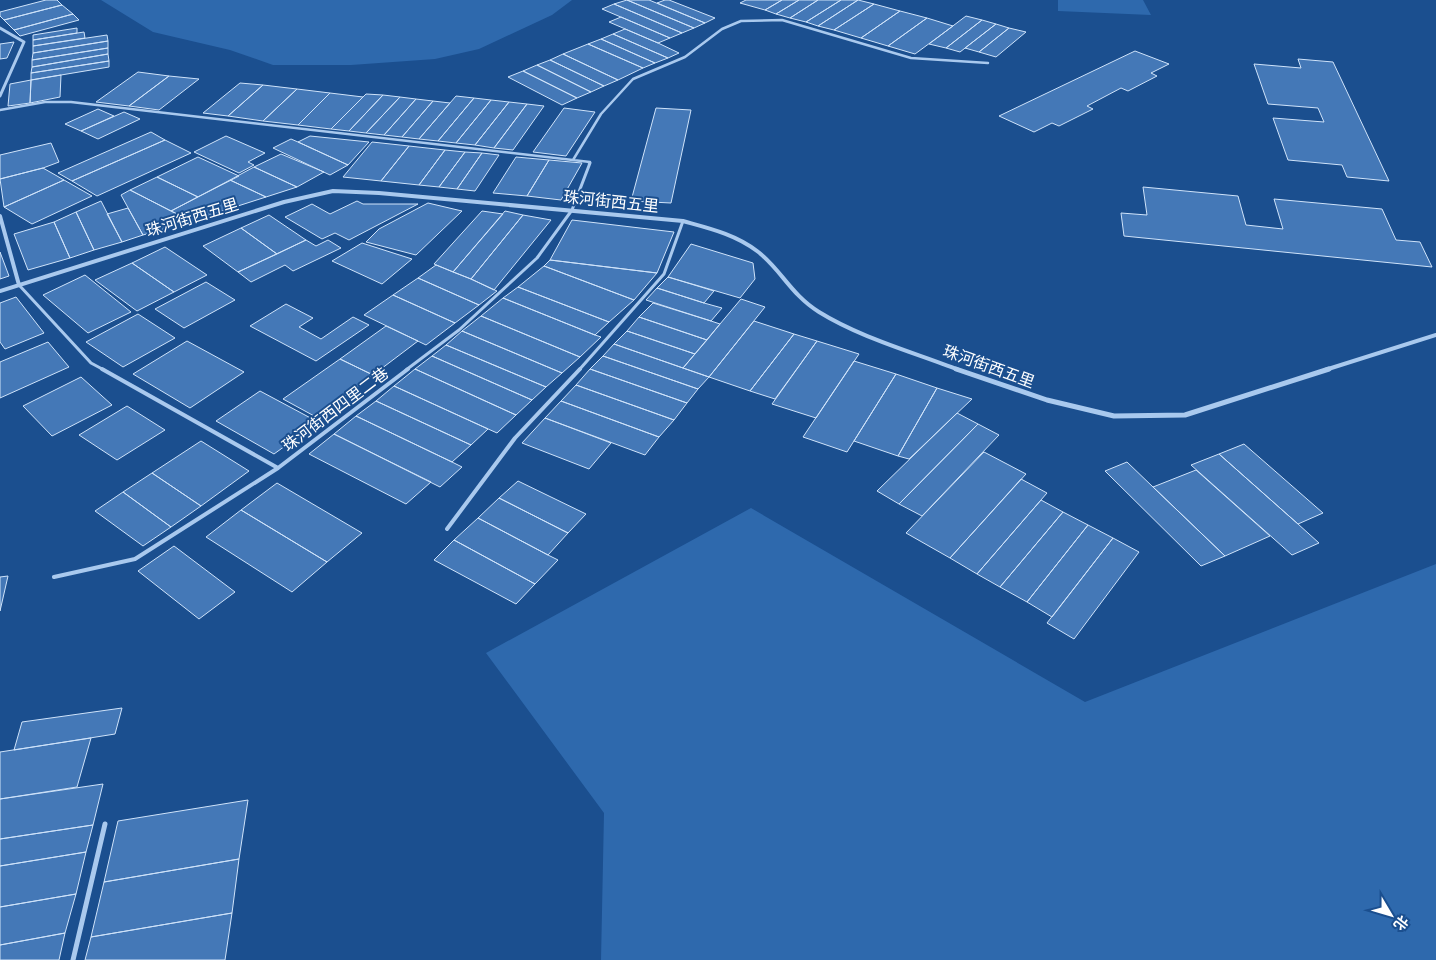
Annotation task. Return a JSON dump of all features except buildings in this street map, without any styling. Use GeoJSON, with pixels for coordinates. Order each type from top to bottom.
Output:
{"type":"FeatureCollection","features":[{"type":"Feature","properties":{"kind":"street"},"geometry":{"type":"LineString","coordinates":[[0,28],[24,42],[0,96]]}},
{"type":"Feature","properties":{"kind":"street","name":"珠河街西五里"},"geometry":{"type":"LineString","coordinates":[[0,291],[284,202],[333,191],[379,193],[683,221],[723,232],[757,251],[798,297],[812,307],[882,340],[984,380],[1066,405],[1114,416],[1185,415],[1436,335]]}},
{"type":"Feature","properties":{"kind":"street"},"geometry":{"type":"LineString","coordinates":[[0,216],[19,285]]}},
{"type":"Feature","properties":{"kind":"lane"},"geometry":{"type":"LineString","coordinates":[[573,160],[601,114],[633,79],[685,57],[722,29],[741,20],[782,20],[911,58],[988,63]]}},
{"type":"Feature","properties":{"kind":"lane"},"geometry":{"type":"LineString","coordinates":[[0,110],[45,102],[71,102],[590,162],[572,210]]}},
{"type":"Feature","properties":{"kind":"lane","name":"珠河街西四里二巷"},"geometry":{"type":"LineString","coordinates":[[19,285],[91,363],[278,468],[458,330],[537,258],[572,210]]}},
{"type":"Feature","properties":{"kind":"lane"},"geometry":{"type":"LineString","coordinates":[[446,529],[514,438],[607,340],[664,274],[683,221]]}},
{"type":"Feature","properties":{"kind":"lane"},"geometry":{"type":"LineString","coordinates":[[54,576],[135,559],[278,468]]}},
{"type":"Feature","properties":{"kind":"lane"},"geometry":{"type":"LineString","coordinates":[[72,960],[105,824]]}},
{"type":"Feature","properties":{"kind":"shaded area"},"geometry":{"type":"Polygon","coordinates":[[[101,0],[572,0],[552,15],[479,49],[435,59],[351,65],[273,65],[230,50],[153,32],[101,0]]]}},
{"type":"Feature","properties":{"kind":"shaded area"},"geometry":{"type":"Polygon","coordinates":[[[1058,0],[1143,0],[1151,15],[1058,11],[1058,0]]]}},
{"type":"Feature","properties":{"kind":"shaded area"},"geometry":{"type":"Polygon","coordinates":[[[751,508],[1085,702],[1436,564],[1436,960],[601,960],[604,813],[486,653],[751,508]]]}}]}
